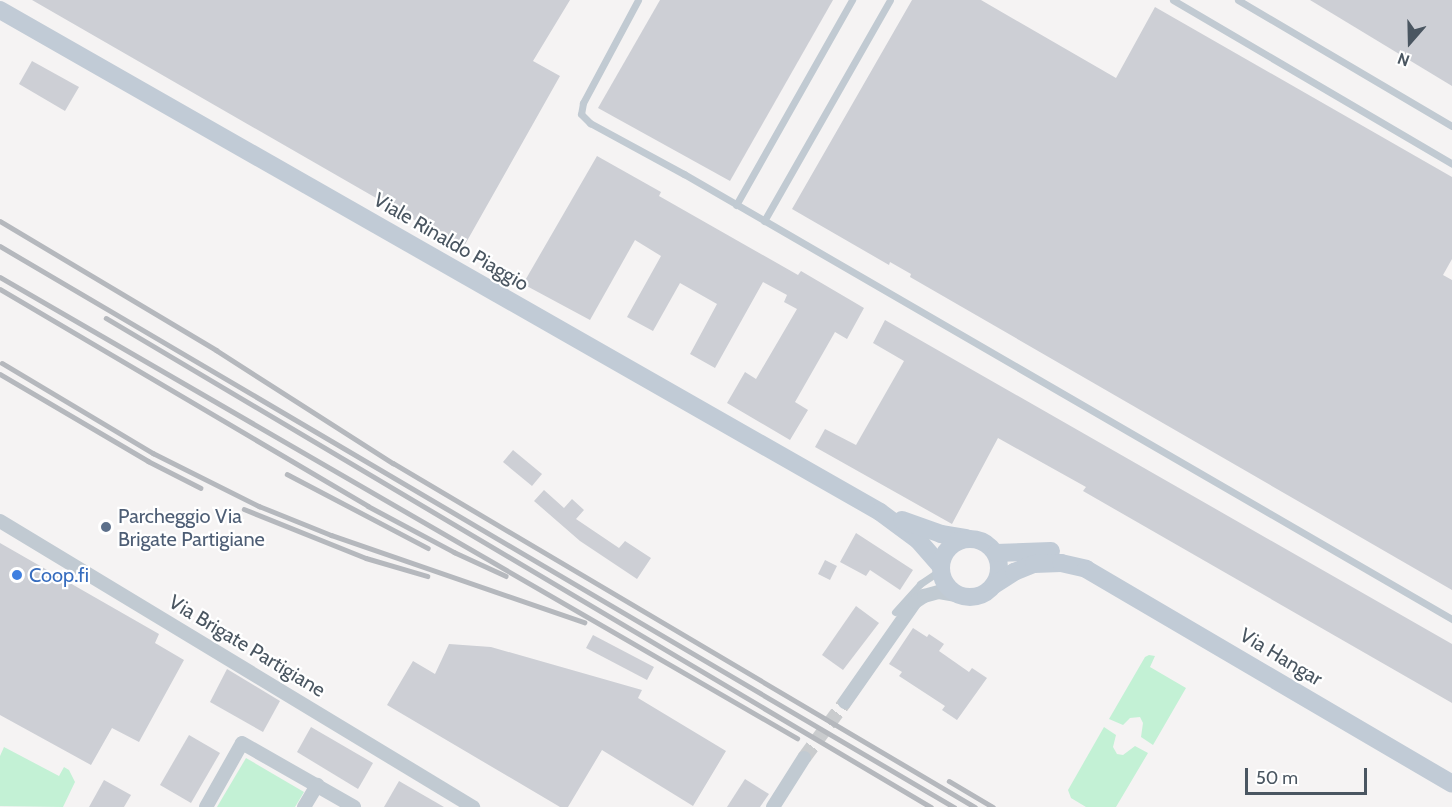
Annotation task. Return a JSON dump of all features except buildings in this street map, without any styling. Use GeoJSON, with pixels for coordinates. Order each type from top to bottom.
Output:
{"type":"FeatureCollection","features":[{"type":"Feature","properties":{"kind":"street","name":"Viale Rinaldo Piaggio"},"geometry":{"type":"LineString","coordinates":[[0,10],[880,512],[918,540],[941,568]]}},
{"type":"Feature","properties":{"kind":"street","name":"Viale Rinaldo Piaggio"},"geometry":{"type":"LineString","coordinates":[[880,512],[941,534],[969,538]]}},
{"type":"Feature","properties":{"kind":"street","name":"Via Brigate Partigiane"},"geometry":{"type":"LineString","coordinates":[[0,521],[473,807]]}},
{"type":"Feature","properties":{"kind":"street"},"geometry":{"type":"LineString","coordinates":[[845,702],[915,602],[939,592],[961,596],[979,596],[994,585],[1000,570],[996,553],[985,543],[969,538],[959,540],[947,549],[941,568],[946,585],[961,596]]}},
{"type":"Feature","properties":{"kind":"street","name":"Via Hangar"},"geometry":{"type":"LineString","coordinates":[[996,553],[1056,552],[1071,556],[1086,569],[1452,784]]}},
{"type":"Feature","properties":{"kind":"street","name":"Via Hangar"},"geometry":{"type":"LineString","coordinates":[[994,585],[1014,572],[1034,564],[1061,563],[1086,569]]}},
{"type":"Feature","properties":{"kind":"street"},"geometry":{"type":"LineString","coordinates":[[206,807],[242,743],[354,807]]}},
{"type":"Feature","properties":{"kind":"street"},"geometry":{"type":"LineString","coordinates":[[773,807],[804,758]]}},
{"type":"Feature","properties":{"kind":"street"},"geometry":{"type":"LineString","coordinates":[[304,807],[317,785]]}},
{"type":"Feature","properties":{"kind":"lane"},"geometry":{"type":"LineString","coordinates":[[638,0],[583,103],[581,114],[590,123],[764,221],[1452,620]]}},
{"type":"Feature","properties":{"kind":"lane"},"geometry":{"type":"LineString","coordinates":[[736,205],[852,0]]}},
{"type":"Feature","properties":{"kind":"lane"},"geometry":{"type":"LineString","coordinates":[[764,221],[890,0]]}},
{"type":"Feature","properties":{"kind":"lane"},"geometry":{"type":"LineString","coordinates":[[1173,0],[1452,164]]}},
{"type":"Feature","properties":{"kind":"lane"},"geometry":{"type":"LineString","coordinates":[[1238,0],[1452,126]]}},
{"type":"Feature","properties":{"kind":"lane"},"geometry":{"type":"LineString","coordinates":[[895,612],[920,584],[941,568]]}},
{"type":"Feature","properties":{"kind":"green space"},"geometry":{"type":"Polygon","coordinates":[[[1155,656],[1150,667],[1186,688],[1153,745],[1141,737],[1143,723],[1140,717],[1130,718],[1123,725],[1109,719],[1145,657],[1155,656]]]}},
{"type":"Feature","properties":{"kind":"green space"},"geometry":{"type":"Polygon","coordinates":[[[1104,727],[1116,735],[1113,747],[1117,754],[1123,755],[1135,746],[1148,753],[1116,807],[1086,807],[1071,798],[1068,790],[1104,727]]]}},
{"type":"Feature","properties":{"kind":"green space"},"geometry":{"type":"Polygon","coordinates":[[[4,747],[59,776],[64,767],[69,770],[75,782],[63,807],[0,806],[0,756],[4,747]]]}},
{"type":"Feature","properties":{"kind":"green space"},"geometry":{"type":"Polygon","coordinates":[[[246,758],[304,792],[295,807],[217,807],[246,758]]]}},
{"type":"Feature","properties":{"kind":"tunnel"},"geometry":{"type":"LineString","coordinates":[[804,758],[845,702]]}},
{"type":"Feature","properties":{"kind":"railway"},"geometry":{"type":"LineString","coordinates":[[0,221],[216,350],[393,463],[975,807]]}},
{"type":"Feature","properties":{"kind":"railway"},"geometry":{"type":"LineString","coordinates":[[0,246],[954,807]]}},
{"type":"Feature","properties":{"kind":"railway"},"geometry":{"type":"LineString","coordinates":[[0,277],[797,738]]}},
{"type":"Feature","properties":{"kind":"railway"},"geometry":{"type":"LineString","coordinates":[[0,289],[368,506],[454,552],[506,576]]}},
{"type":"Feature","properties":{"kind":"railway"},"geometry":{"type":"LineString","coordinates":[[106,318],[931,807]]}},
{"type":"Feature","properties":{"kind":"railway"},"geometry":{"type":"LineString","coordinates":[[2,363],[153,453],[259,506],[331,535],[584,622]]}},
{"type":"Feature","properties":{"kind":"railway"},"geometry":{"type":"LineString","coordinates":[[0,374],[148,461],[201,488]]}},
{"type":"Feature","properties":{"kind":"railway"},"geometry":{"type":"LineString","coordinates":[[287,474],[428,548]]}},
{"type":"Feature","properties":{"kind":"railway"},"geometry":{"type":"LineString","coordinates":[[244,509],[366,558],[427,576]]}},
{"type":"Feature","properties":{"kind":"railway"},"geometry":{"type":"LineString","coordinates":[[949,781],[993,807]]}},
{"type":"Feature","properties":{"kind":"place","name":"Parcheggio Via Brigate Partigiane"},"geometry":{"type":"Point","coordinates":[106,527]}},
{"type":"Feature","properties":{"kind":"place","name":"Coop.fi"},"geometry":{"type":"Point","coordinates":[17,575]}}]}
